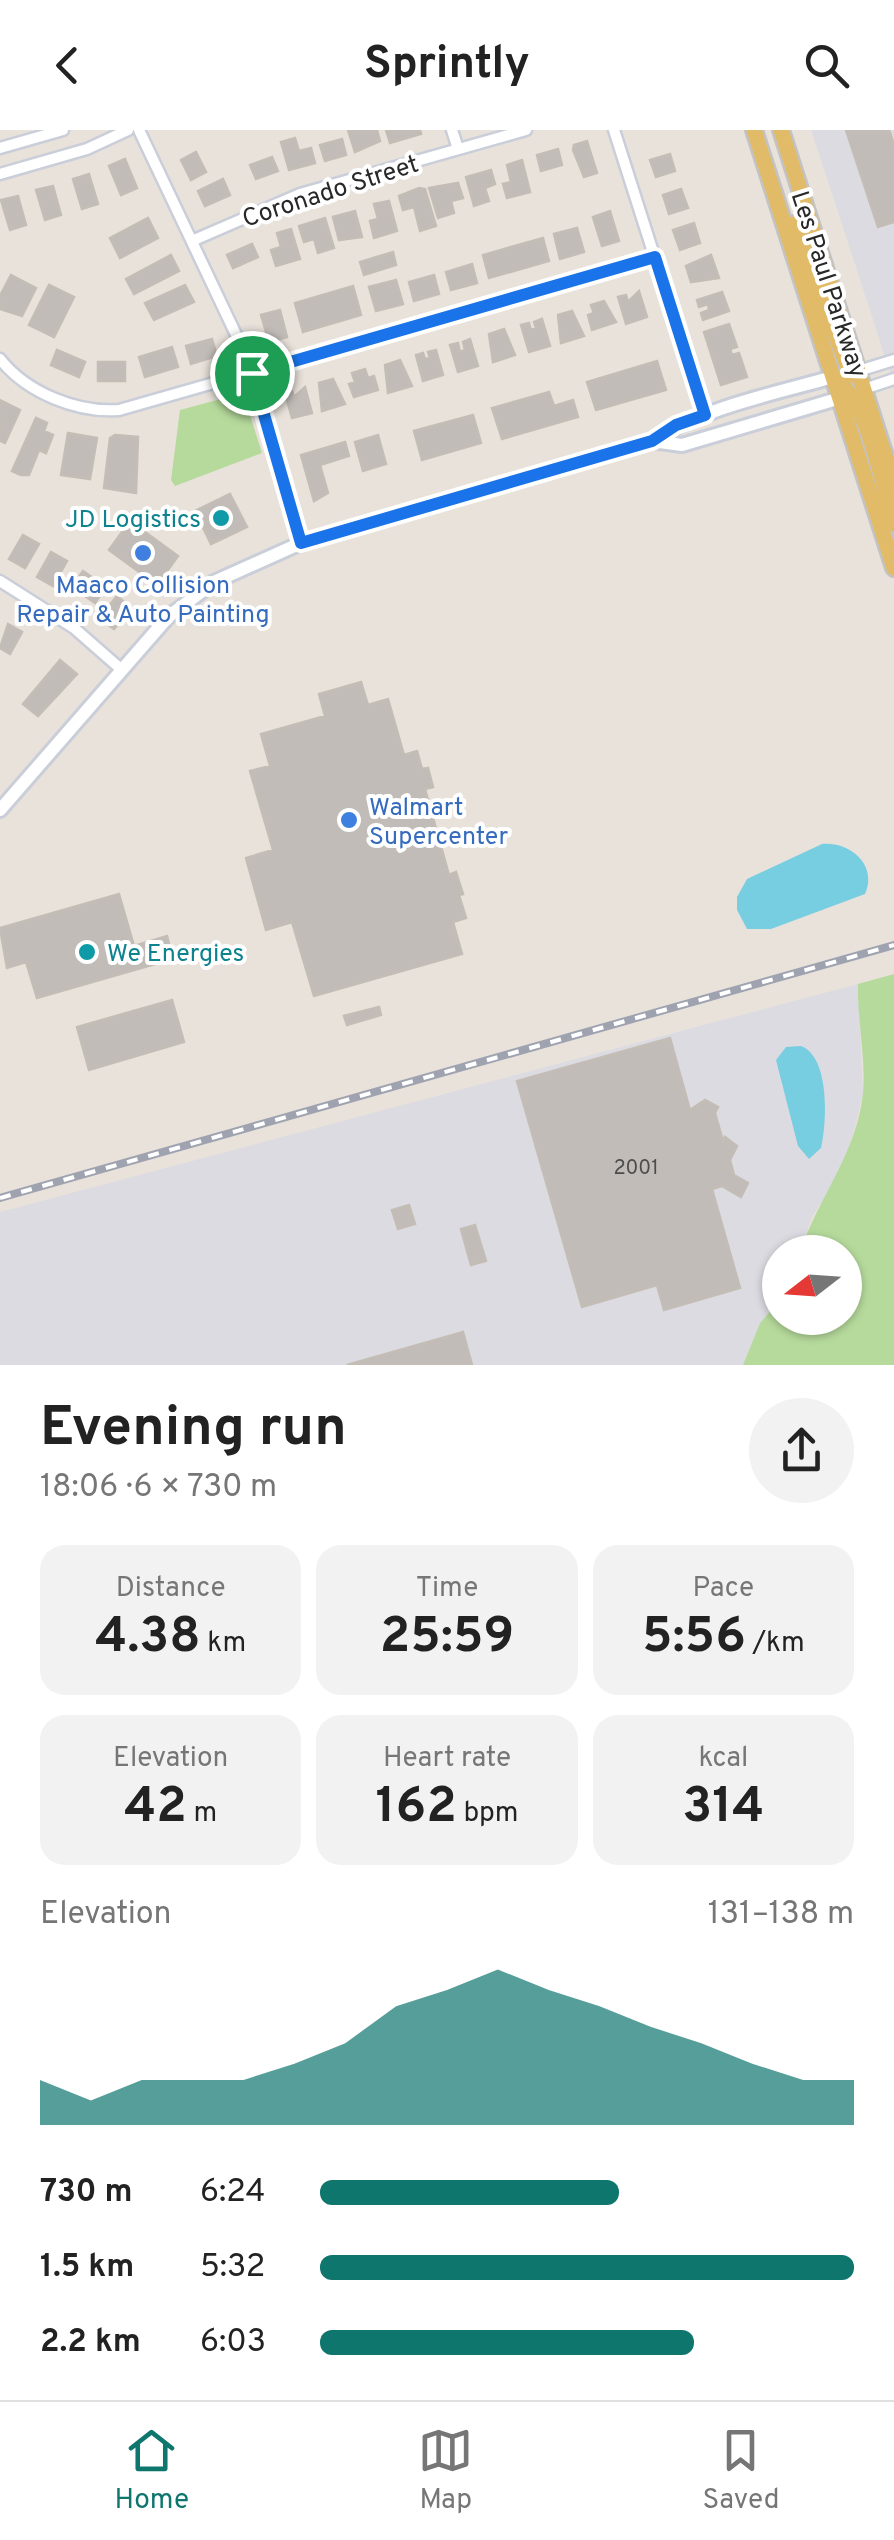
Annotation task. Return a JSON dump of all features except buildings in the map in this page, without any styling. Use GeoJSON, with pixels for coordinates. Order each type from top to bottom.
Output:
{"type":"FeatureCollection","features":[{"type":"Feature","properties":{"kind":"main road","name":"Les Paul Parkway"},"geometry":{"type":"LineString","coordinates":[[754,130],[847,374]]}},
{"type":"Feature","properties":{"kind":"main road","name":"Les Paul Parkway"},"geometry":{"type":"LineString","coordinates":[[780,130],[847,374],[894,568]]}},
{"type":"Feature","properties":{"kind":"main road"},"geometry":{"type":"LineString","coordinates":[[847,374],[894,524]]}},
{"type":"Feature","properties":{"kind":"main road","name":"Les Paul Parkway"},"geometry":{"type":"LineString","coordinates":[[852,394],[894,484]]}},
{"type":"Feature","properties":{"kind":"street"},"geometry":{"type":"LineString","coordinates":[[0,148],[62,130]]}},
{"type":"Feature","properties":{"kind":"street"},"geometry":{"type":"LineString","coordinates":[[0,174],[88,148],[128,130]]}},
{"type":"Feature","properties":{"kind":"street"},"geometry":{"type":"LineString","coordinates":[[139,130],[194,240],[252,373],[301,543]]}},
{"type":"Feature","properties":{"kind":"street"},"geometry":{"type":"LineString","coordinates":[[452,130],[458,149]]}},
{"type":"Feature","properties":{"kind":"street","name":"Coronado Street"},"geometry":{"type":"LineString","coordinates":[[194,240],[278,201],[526,130]]}},
{"type":"Feature","properties":{"kind":"street"},"geometry":{"type":"LineString","coordinates":[[614,130],[705,415]]}},
{"type":"Feature","properties":{"kind":"street"},"geometry":{"type":"LineString","coordinates":[[0,360],[29,386],[76,406],[102,411],[138,407],[655,257]]}},
{"type":"Feature","properties":{"kind":"street"},"geometry":{"type":"LineString","coordinates":[[0,810],[168,617],[214,582],[301,543],[652,441],[676,425],[705,415],[894,360]]}},
{"type":"Feature","properties":{"kind":"street"},"geometry":{"type":"LineString","coordinates":[[652,441],[682,445],[894,379]]}},
{"type":"Feature","properties":{"kind":"street"},"geometry":{"type":"LineString","coordinates":[[0,581],[74,628],[122,670]]}},
{"type":"Feature","properties":{"kind":"shaded area"},"geometry":{"type":"Polygon","coordinates":[[[811,130],[894,130],[894,385],[856,267],[811,130]]]}},
{"type":"Feature","properties":{"kind":"shaded area"},"geometry":{"type":"Polygon","coordinates":[[[858,984],[863,1093],[854,1131],[840,1173],[812,1217],[806,1235],[762,1235],[762,1321],[743,1365],[0,1365],[0,1212],[858,984]]]}},
{"type":"Feature","properties":{"kind":"green space"},"geometry":{"type":"Polygon","coordinates":[[[243,393],[262,453],[175,486],[171,480],[180,410],[243,393]]]}},
{"type":"Feature","properties":{"kind":"green space"},"geometry":{"type":"Polygon","coordinates":[[[894,974],[894,1365],[743,1365],[762,1321],[762,1335],[862,1335],[862,1235],[807,1235],[859,1115],[864,1079],[858,984],[894,974]]]}},
{"type":"Feature","properties":{"kind":"water"},"geometry":{"type":"Polygon","coordinates":[[[822,844],[842,846],[859,857],[868,874],[865,894],[771,929],[747,929],[737,910],[737,897],[747,879],[822,844]]]}},
{"type":"Feature","properties":{"kind":"water"},"geometry":{"type":"Polygon","coordinates":[[[801,1046],[817,1063],[824,1091],[821,1148],[809,1159],[798,1146],[776,1060],[786,1047],[801,1046]]]}},
{"type":"Feature","properties":{"kind":"railway"},"geometry":{"type":"LineString","coordinates":[[0,1198],[894,945]]}},
{"type":"Feature","properties":{"kind":"place","name":"JD Logistics"},"geometry":{"type":"Point","coordinates":[221,518]}},
{"type":"Feature","properties":{"kind":"place","name":"Maaco Collision Repair & Auto Painting"},"geometry":{"type":"Point","coordinates":[143,553]}},
{"type":"Feature","properties":{"kind":"place","name":"Walmart Supercenter"},"geometry":{"type":"Point","coordinates":[349,820]}},
{"type":"Feature","properties":{"kind":"place","name":"We Energies"},"geometry":{"type":"Point","coordinates":[87,952]}},
{"type":"Feature","properties":{"kind":"route"},"geometry":{"type":"LineString","coordinates":[[655,257],[705,415],[676,425],[652,441],[301,543],[252,373],[655,257]]}}]}
